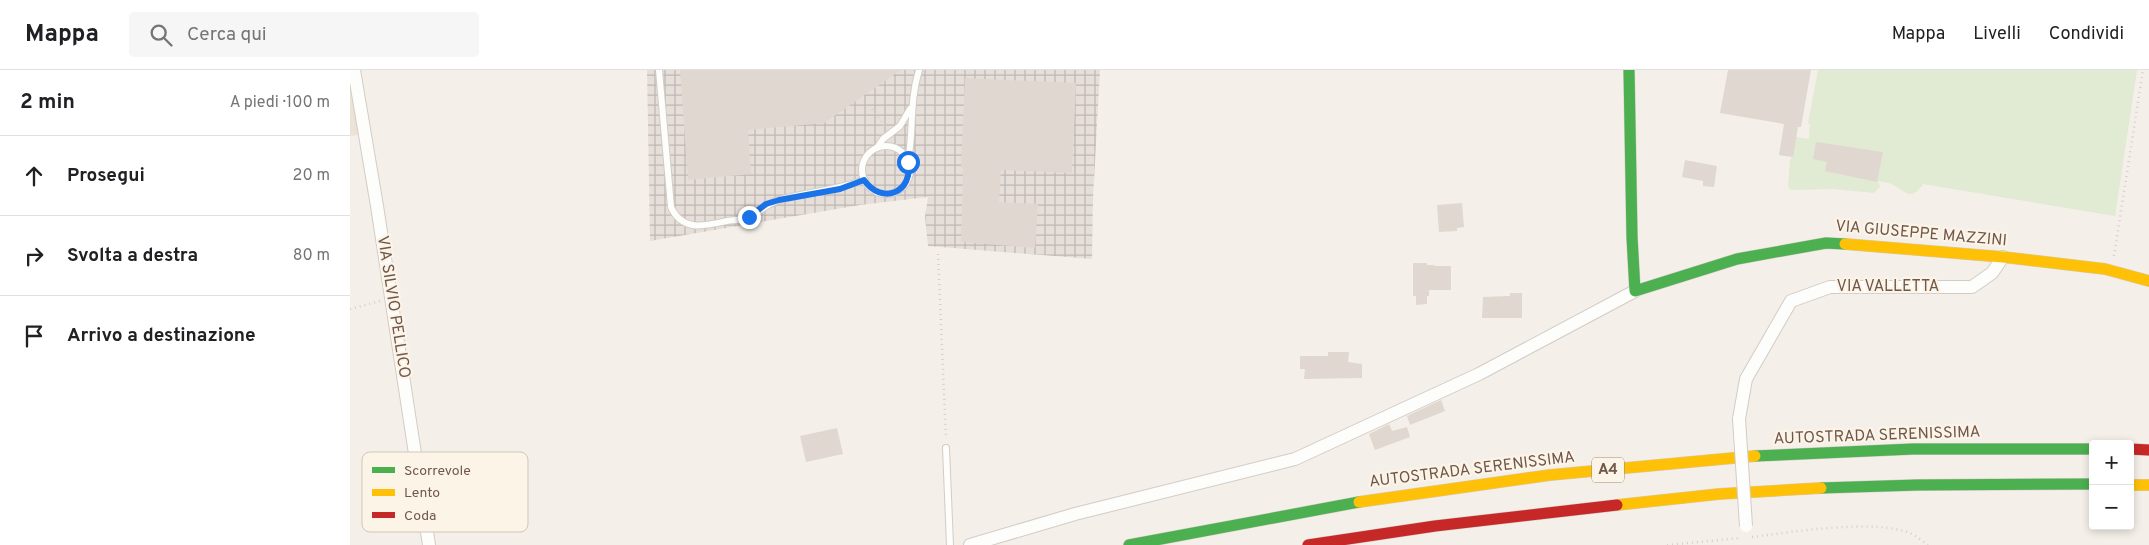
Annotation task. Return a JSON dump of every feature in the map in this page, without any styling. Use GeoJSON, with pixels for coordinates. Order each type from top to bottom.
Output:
{"type":"FeatureCollection","features":[{"type":"Feature","properties":{"kind":"main road"},"geometry":{"type":"LineString","coordinates":[[1629,70],[1632,237],[1635,292]]}},
{"type":"Feature","properties":{"kind":"main road","name":"VIA GIUSEPPE MAZZINI"},"geometry":{"type":"LineString","coordinates":[[1635,292],[1737,259],[1826,243],[2003,257],[2112,271],[2149,280]]}},
{"type":"Feature","properties":{"kind":"main road","name":"AUTOSTRADA SERENISSIMA"},"geometry":{"type":"LineString","coordinates":[[1129,545],[1198,530],[1372,498],[1642,466],[1808,453],[1984,448],[2089,449]]}},
{"type":"Feature","properties":{"kind":"main road"},"geometry":{"type":"LineString","coordinates":[[2134,449],[2149,450]]}},
{"type":"Feature","properties":{"kind":"main road","name":"A4"},"geometry":{"type":"LineString","coordinates":[[1308,545],[1462,522],[1724,494],[1812,488],[1980,484],[2089,484]]}},
{"type":"Feature","properties":{"kind":"main road"},"geometry":{"type":"LineString","coordinates":[[2134,485],[2149,486]]}},
{"type":"Feature","properties":{"kind":"street","name":"VIA SILVIO PELLICO"},"geometry":{"type":"LineString","coordinates":[[354,70],[415,452]]}},
{"type":"Feature","properties":{"kind":"street","name":"VIA VALLETTA"},"geometry":{"type":"LineString","coordinates":[[1747,531],[1739,419],[1746,380],[1791,301],[1830,287],[1972,287],[1992,273],[2003,257]]}},
{"type":"Feature","properties":{"kind":"street"},"geometry":{"type":"LineString","coordinates":[[970,545],[1075,514],[1295,459],[1479,374],[1635,292]]}},
{"type":"Feature","properties":{"kind":"street","name":"VIA SILVIO PELLICO"},"geometry":{"type":"LineString","coordinates":[[427,532],[429,545]]}},
{"type":"Feature","properties":{"kind":"lane"},"geometry":{"type":"LineString","coordinates":[[659,70],[671,207],[675,216],[683,222],[705,226],[749,217],[766,204],[840,189],[864,180]]}},
{"type":"Feature","properties":{"kind":"lane"},"geometry":{"type":"LineString","coordinates":[[908,162],[911,145],[911,108],[919,70]]}},
{"type":"Feature","properties":{"kind":"lane"},"geometry":{"type":"LineString","coordinates":[[877,148],[884,139],[900,126],[911,108]]}},
{"type":"Feature","properties":{"kind":"lane"},"geometry":{"type":"LineString","coordinates":[[889,146],[895,148],[901,152],[908,162],[910,169],[906,183],[895,192],[881,193],[868,186],[864,180],[862,174],[864,161],[871,151],[877,148],[889,146]]}},
{"type":"Feature","properties":{"kind":"lane"},"geometry":{"type":"LineString","coordinates":[[946,448],[950,545]]}},
{"type":"Feature","properties":{"kind":"path"},"geometry":{"type":"LineString","coordinates":[[2112,271],[2143,70]]}},
{"type":"Feature","properties":{"kind":"path"},"geometry":{"type":"LineString","coordinates":[[938,254],[946,448]]}},
{"type":"Feature","properties":{"kind":"path"},"geometry":{"type":"LineString","coordinates":[[350,309],[391,297]]}},
{"type":"Feature","properties":{"kind":"path"},"geometry":{"type":"LineString","coordinates":[[1667,545],[1747,531],[1880,527],[1912,534],[1928,545]]}},
{"type":"Feature","properties":{"kind":"shaded area"},"geometry":{"type":"Polygon","coordinates":[[[350,70],[365,134],[350,136],[350,70]]]}},
{"type":"Feature","properties":{"kind":"shaded area"},"geometry":{"type":"Polygon","coordinates":[[[647,70],[1100,70],[1093,198],[1092,259],[928,246],[925,217],[928,197],[860,205],[650,241],[647,70]]]}},
{"type":"Feature","properties":{"kind":"green space"},"geometry":{"type":"Polygon","coordinates":[[[1818,70],[2137,70],[2115,216],[1923,184],[1918,190],[1910,194],[1889,183],[1878,181],[1880,187],[1874,193],[1833,189],[1791,190],[1788,186],[1792,157],[1779,155],[1783,135],[1809,139],[1810,124],[1808,124],[1818,70]]]}},
{"type":"Feature","properties":{"kind":"building"},"geometry":{"type":"Polygon","coordinates":[[[680,70],[901,70],[824,123],[748,130],[751,174],[688,180],[680,70]]]}},
{"type":"Feature","properties":{"kind":"building"},"geometry":{"type":"Polygon","coordinates":[[[1728,70],[1811,70],[1801,127],[1798,127],[1793,157],[1779,155],[1784,124],[1720,113],[1728,70]]]}},
{"type":"Feature","properties":{"kind":"building"},"geometry":{"type":"Polygon","coordinates":[[[965,78],[1076,83],[1072,173],[1001,170],[999,202],[1038,204],[1035,248],[961,242],[963,168],[961,167],[965,78]]]}},
{"type":"Feature","properties":{"kind":"building"},"geometry":{"type":"Polygon","coordinates":[[[1816,142],[1883,152],[1877,182],[1825,171],[1827,162],[1813,159],[1816,142]]]}},
{"type":"Feature","properties":{"kind":"building"},"geometry":{"type":"Polygon","coordinates":[[[1685,160],[1717,166],[1714,187],[1703,186],[1703,181],[1682,177],[1685,160]]]}},
{"type":"Feature","properties":{"kind":"building"},"geometry":{"type":"Polygon","coordinates":[[[1462,203],[1464,227],[1457,228],[1457,231],[1439,232],[1437,205],[1462,203]]]}},
{"type":"Feature","properties":{"kind":"building"},"geometry":{"type":"Polygon","coordinates":[[[1413,263],[1451,266],[1451,290],[1429,290],[1427,304],[1416,305],[1416,296],[1413,296],[1413,263]]]}},
{"type":"Feature","properties":{"kind":"building"},"geometry":{"type":"Polygon","coordinates":[[[1510,293],[1522,293],[1522,318],[1482,318],[1483,297],[1510,296],[1510,293]]]}},
{"type":"Feature","properties":{"kind":"building"},"geometry":{"type":"Polygon","coordinates":[[[1328,352],[1349,352],[1348,362],[1362,364],[1362,378],[1304,379],[1305,369],[1300,369],[1300,356],[1328,356],[1328,352]]]}},
{"type":"Feature","properties":{"kind":"building"},"geometry":{"type":"Polygon","coordinates":[[[1441,400],[1445,411],[1410,425],[1407,416],[1441,400]]]}},
{"type":"Feature","properties":{"kind":"building"},"geometry":{"type":"Polygon","coordinates":[[[1389,424],[1392,431],[1407,427],[1410,437],[1375,450],[1369,434],[1389,424]]]}},
{"type":"Feature","properties":{"kind":"building"},"geometry":{"type":"Polygon","coordinates":[[[837,428],[843,454],[806,462],[800,436],[837,428]]]}},
{"type":"Feature","properties":{"kind":"traffic: fast"},"geometry":{"type":"LineString","coordinates":[[1629,70],[1632,237],[1635,291],[1737,259],[1826,243],[1845,244]]}},
{"type":"Feature","properties":{"kind":"traffic: fast"},"geometry":{"type":"LineString","coordinates":[[1755,456],[1913,449],[2089,449]]}},
{"type":"Feature","properties":{"kind":"traffic: fast"},"geometry":{"type":"LineString","coordinates":[[1821,488],[1917,485],[2089,484]]}},
{"type":"Feature","properties":{"kind":"traffic: fast"},"geometry":{"type":"LineString","coordinates":[[1129,545],[1359,502]]}},
{"type":"Feature","properties":{"kind":"traffic: slow"},"geometry":{"type":"LineString","coordinates":[[1845,244],[2003,257],[2105,269],[2149,281]]}},
{"type":"Feature","properties":{"kind":"traffic: slow"},"geometry":{"type":"LineString","coordinates":[[1359,502],[1550,475],[1755,456]]}},
{"type":"Feature","properties":{"kind":"traffic: slow"},"geometry":{"type":"LineString","coordinates":[[2134,485],[2149,485]]}},
{"type":"Feature","properties":{"kind":"traffic: slow"},"geometry":{"type":"LineString","coordinates":[[1617,505],[1719,494],[1821,488]]}},
{"type":"Feature","properties":{"kind":"traffic: jam"},"geometry":{"type":"LineString","coordinates":[[2134,449],[2149,450]]}},
{"type":"Feature","properties":{"kind":"traffic: jam"},"geometry":{"type":"LineString","coordinates":[[1308,545],[1435,526],[1617,505]]}},
{"type":"Feature","properties":{"kind":"route"},"geometry":{"type":"LineString","coordinates":[[749,217],[766,204],[840,189],[864,180],[874,191],[888,194],[895,192],[906,183],[910,169],[908,162]]}}]}
